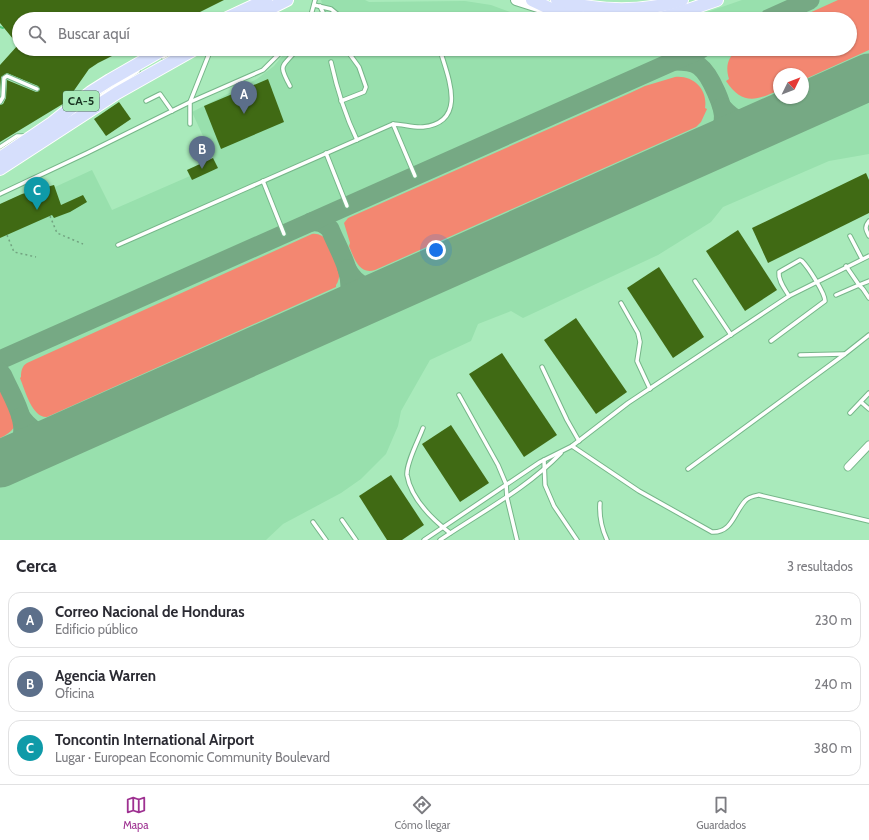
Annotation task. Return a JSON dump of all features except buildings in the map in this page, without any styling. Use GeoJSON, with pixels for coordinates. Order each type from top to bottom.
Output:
{"type":"FeatureCollection","features":[{"type":"Feature","properties":{"kind":"main road"},"geometry":{"type":"LineString","coordinates":[[240,12],[265,0]]}},
{"type":"Feature","properties":{"kind":"main road"},"geometry":{"type":"LineString","coordinates":[[264,12],[288,0]]}},
{"type":"Feature","properties":{"kind":"main road"},"geometry":{"type":"LineString","coordinates":[[516,0],[536,8],[578,3],[617,5],[680,0]]}},
{"type":"Feature","properties":{"kind":"main road"},"geometry":{"type":"LineString","coordinates":[[532,0],[555,5],[572,12]]}},
{"type":"Feature","properties":{"kind":"main road"},"geometry":{"type":"LineString","coordinates":[[685,12],[717,0]]}},
{"type":"Feature","properties":{"kind":"main road","name":"CA-5"},"geometry":{"type":"LineString","coordinates":[[0,158],[32,137],[103,84],[158,56]]}},
{"type":"Feature","properties":{"kind":"main road","name":"CA-5"},"geometry":{"type":"LineString","coordinates":[[0,169],[117,93],[183,56]]}},
{"type":"Feature","properties":{"kind":"street"},"geometry":{"type":"LineString","coordinates":[[848,466],[869,445]]}},
{"type":"Feature","properties":{"kind":"lane"},"geometry":{"type":"LineString","coordinates":[[312,12],[315,0]]}},
{"type":"Feature","properties":{"kind":"lane"},"geometry":{"type":"LineString","coordinates":[[314,5],[331,9],[335,12]]}},
{"type":"Feature","properties":{"kind":"lane"},"geometry":{"type":"LineString","coordinates":[[320,6],[323,12]]}},
{"type":"Feature","properties":{"kind":"lane"},"geometry":{"type":"LineString","coordinates":[[190,124],[190,102],[208,56]]}},
{"type":"Feature","properties":{"kind":"lane"},"geometry":{"type":"LineString","coordinates":[[0,194],[190,102],[263,70],[277,56]]}},
{"type":"Feature","properties":{"kind":"lane"},"geometry":{"type":"LineString","coordinates":[[290,86],[282,70],[283,66],[291,56]]}},
{"type":"Feature","properties":{"kind":"lane"},"geometry":{"type":"LineString","coordinates":[[341,101],[364,92],[366,87],[359,67],[351,56]]}},
{"type":"Feature","properties":{"kind":"lane"},"geometry":{"type":"LineString","coordinates":[[118,245],[392,124],[404,124],[421,128],[431,126],[442,120],[449,113],[452,106],[452,93],[442,56]]}},
{"type":"Feature","properties":{"kind":"lane"},"geometry":{"type":"LineString","coordinates":[[331,62],[341,101],[357,140]]}},
{"type":"Feature","properties":{"kind":"lane"},"geometry":{"type":"LineString","coordinates":[[83,108],[138,71]]}},
{"type":"Feature","properties":{"kind":"lane"},"geometry":{"type":"LineString","coordinates":[[0,102],[4,98],[4,78],[6,76],[37,89]]}},
{"type":"Feature","properties":{"kind":"lane"},"geometry":{"type":"LineString","coordinates":[[146,101],[160,94],[172,111]]}},
{"type":"Feature","properties":{"kind":"lane"},"geometry":{"type":"LineString","coordinates":[[57,132],[72,116]]}},
{"type":"Feature","properties":{"kind":"lane"},"geometry":{"type":"LineString","coordinates":[[392,124],[415,176]]}},
{"type":"Feature","properties":{"kind":"lane"},"geometry":{"type":"LineString","coordinates":[[0,147],[19,136],[32,137]]}},
{"type":"Feature","properties":{"kind":"lane"},"geometry":{"type":"LineString","coordinates":[[326,153],[347,206]]}},
{"type":"Feature","properties":{"kind":"lane"},"geometry":{"type":"LineString","coordinates":[[263,181],[284,234]]}},
{"type":"Feature","properties":{"kind":"lane"},"geometry":{"type":"LineString","coordinates":[[869,221],[865,229],[869,236]]}},
{"type":"Feature","properties":{"kind":"lane"},"geometry":{"type":"LineString","coordinates":[[850,236],[859,250],[862,259]]}},
{"type":"Feature","properties":{"kind":"lane"},"geometry":{"type":"LineString","coordinates":[[424,540],[506,484],[544,460],[572,446],[628,403],[790,296],[846,266],[869,256]]}},
{"type":"Feature","properties":{"kind":"lane"},"geometry":{"type":"LineString","coordinates":[[770,341],[825,301],[826,298],[806,266],[800,260],[779,272],[778,275],[783,287],[790,296]]}},
{"type":"Feature","properties":{"kind":"lane"},"geometry":{"type":"LineString","coordinates":[[846,266],[869,298]]}},
{"type":"Feature","properties":{"kind":"lane"},"geometry":{"type":"LineString","coordinates":[[695,281],[731,335]]}},
{"type":"Feature","properties":{"kind":"lane"},"geometry":{"type":"LineString","coordinates":[[836,296],[869,281]]}},
{"type":"Feature","properties":{"kind":"lane"},"geometry":{"type":"LineString","coordinates":[[621,303],[638,333],[640,342],[637,361],[650,389]]}},
{"type":"Feature","properties":{"kind":"lane"},"geometry":{"type":"LineString","coordinates":[[688,469],[869,335]]}},
{"type":"Feature","properties":{"kind":"lane"},"geometry":{"type":"LineString","coordinates":[[800,355],[845,354]]}},
{"type":"Feature","properties":{"kind":"lane"},"geometry":{"type":"LineString","coordinates":[[542,367],[567,420],[579,441]]}},
{"type":"Feature","properties":{"kind":"lane"},"geometry":{"type":"LineString","coordinates":[[850,413],[869,393]]}},
{"type":"Feature","properties":{"kind":"lane"},"geometry":{"type":"LineString","coordinates":[[459,395],[498,465],[506,484],[507,498],[517,540]]}},
{"type":"Feature","properties":{"kind":"lane"},"geometry":{"type":"LineString","coordinates":[[861,402],[869,409]]}},
{"type":"Feature","properties":{"kind":"lane"},"geometry":{"type":"LineString","coordinates":[[423,428],[410,458],[407,474],[413,492],[425,510],[450,533]]}},
{"type":"Feature","properties":{"kind":"lane"},"geometry":{"type":"LineString","coordinates":[[572,446],[639,491],[712,532],[720,533],[734,520],[745,500],[752,496],[759,495],[869,521]]}},
{"type":"Feature","properties":{"kind":"lane"},"geometry":{"type":"LineString","coordinates":[[440,540],[507,498],[545,469],[563,451]]}},
{"type":"Feature","properties":{"kind":"lane"},"geometry":{"type":"LineString","coordinates":[[544,460],[546,485],[554,506],[576,540]]}},
{"type":"Feature","properties":{"kind":"lane"},"geometry":{"type":"LineString","coordinates":[[600,503],[599,518],[602,530],[607,540]]}},
{"type":"Feature","properties":{"kind":"lane"},"geometry":{"type":"LineString","coordinates":[[342,520],[356,540]]}},
{"type":"Feature","properties":{"kind":"lane"},"geometry":{"type":"LineString","coordinates":[[313,522],[326,540]]}},
{"type":"Feature","properties":{"kind":"path"},"geometry":{"type":"LineString","coordinates":[[50,216],[57,233],[83,244]]}},
{"type":"Feature","properties":{"kind":"path"},"geometry":{"type":"LineString","coordinates":[[7,235],[14,252],[36,257]]}},
{"type":"Feature","properties":{"kind":"shaded area"},"geometry":{"type":"Polygon","coordinates":[[[321,0],[365,0],[369,2],[465,1],[491,5],[510,12],[325,12],[321,0]]]}},
{"type":"Feature","properties":{"kind":"shaded area"},"geometry":{"type":"Polygon","coordinates":[[[742,0],[869,0],[869,154],[829,161],[723,207],[711,222],[658,255],[523,318],[511,311],[478,324],[471,341],[430,360],[401,411],[398,426],[386,454],[361,479],[341,493],[283,524],[266,540],[0,540],[0,204],[32,191],[54,185],[55,187],[92,170],[112,210],[190,176],[187,170],[213,158],[192,112],[257,79],[274,66],[282,56],[857,56],[857,12],[707,12],[742,0]]]}},
{"type":"Feature","properties":{"kind":"shaded area"},"geometry":{"type":"Polygon","coordinates":[[[838,0],[869,0],[869,50],[857,55],[857,12],[811,12],[838,0]]]}},
{"type":"Feature","properties":{"kind":"shaded area"},"geometry":{"type":"Polygon","coordinates":[[[731,56],[856,56],[809,77],[809,68],[773,68],[773,93],[763,97],[750,99],[738,94],[726,81],[729,79],[727,70],[728,62],[731,56]]]}},
{"type":"Feature","properties":{"kind":"shaded area"},"geometry":{"type":"Polygon","coordinates":[[[675,77],[688,78],[694,81],[702,90],[705,108],[707,109],[701,122],[696,127],[375,270],[369,271],[361,268],[355,260],[349,246],[350,243],[344,223],[348,218],[645,86],[675,77]]]}},
{"type":"Feature","properties":{"kind":"shaded area"},"geometry":{"type":"Polygon","coordinates":[[[312,234],[319,234],[327,241],[337,263],[339,274],[336,287],[47,417],[37,413],[33,408],[20,378],[25,364],[312,234]]]}},
{"type":"Feature","properties":{"kind":"shaded area"},"geometry":{"type":"Polygon","coordinates":[[[0,388],[2,391],[4,390],[11,405],[15,417],[15,423],[13,428],[8,433],[0,438],[0,388]]]}},
{"type":"Feature","properties":{"kind":"taxiway"},"geometry":{"type":"LineString","coordinates":[[783,12],[810,0]]}},
{"type":"Feature","properties":{"kind":"taxiway"},"geometry":{"type":"LineString","coordinates":[[0,360],[685,56]]}},
{"type":"Feature","properties":{"kind":"taxiway"},"geometry":{"type":"LineString","coordinates":[[675,61],[691,62],[699,66],[708,76],[720,101],[723,122],[719,133],[710,148]]}},
{"type":"Feature","properties":{"kind":"taxiway"},"geometry":{"type":"LineString","coordinates":[[722,107],[731,116],[741,121],[765,123]]}},
{"type":"Feature","properties":{"kind":"taxiway"},"geometry":{"type":"LineString","coordinates":[[311,222],[321,223],[330,229],[347,270],[350,287],[348,298],[335,315]]}},
{"type":"Feature","properties":{"kind":"taxiway"},"geometry":{"type":"LineString","coordinates":[[347,269],[355,280],[365,287],[392,290]]}},
{"type":"Feature","properties":{"kind":"taxiway"},"geometry":{"type":"LineString","coordinates":[[0,372],[16,402],[22,421],[23,431],[17,449],[4,463]]}},
{"type":"Feature","properties":{"kind":"taxiway"},"geometry":{"type":"LineString","coordinates":[[21,417],[27,424],[39,433],[51,435],[74,431]]}},
{"type":"Feature","properties":{"kind":"runway"},"geometry":{"type":"LineString","coordinates":[[0,464],[869,77]]}},
{"type":"Feature","properties":{"kind":"place","name":"Correo Nacional de Honduras"},"geometry":{"type":"Point","coordinates":[244,114]}},
{"type":"Feature","properties":{"kind":"place","name":"Agencia Warren"},"geometry":{"type":"Point","coordinates":[202,169]}},
{"type":"Feature","properties":{"kind":"place","name":"Toncontin International Airport"},"geometry":{"type":"Point","coordinates":[37,210]}}]}
